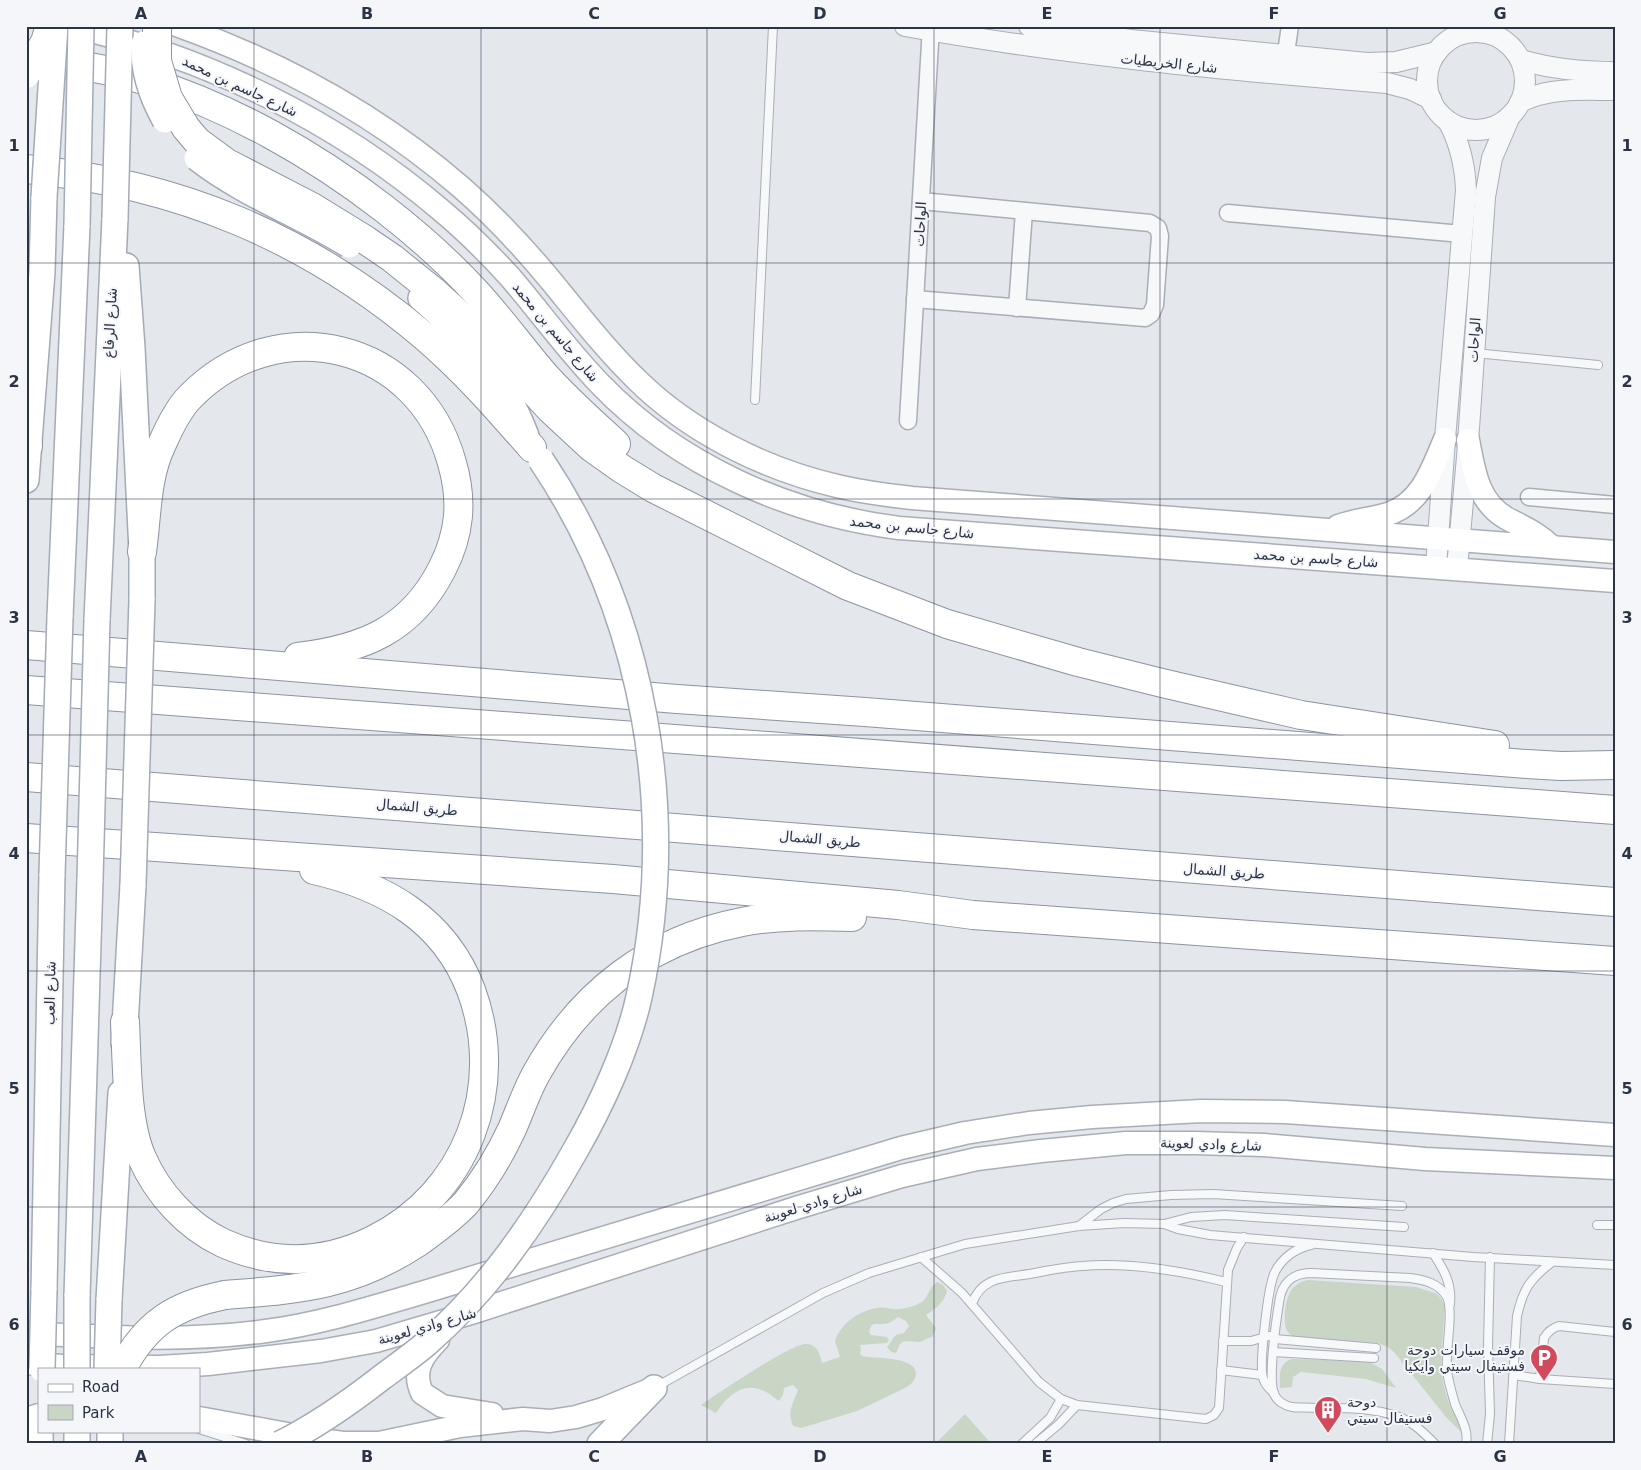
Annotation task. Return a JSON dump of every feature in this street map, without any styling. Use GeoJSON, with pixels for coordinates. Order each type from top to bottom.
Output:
{"type":"FeatureCollection","features":[{"type":"Feature","properties":{"kind":"highway"},"geometry":{"type":"LineString","coordinates":[[26,74],[44,42],[50,26]]}},
{"type":"Feature","properties":{"kind":"highway"},"geometry":{"type":"LineString","coordinates":[[157,26],[157,61],[168,98],[186,128],[212,154],[312,207],[361,245],[392,258],[433,291],[486,339],[550,409],[592,448],[622,469],[653,488],[807,567],[848,586],[947,624],[1078,662],[1301,715],[1615,764]]}},
{"type":"Feature","properties":{"kind":"highway"},"geometry":{"type":"LineString","coordinates":[[26,61],[85,66],[163,86],[253,125],[340,176],[432,248],[475,292],[544,374],[623,451],[712,518]]}},
{"type":"Feature","properties":{"kind":"highway"},"geometry":{"type":"LineString","coordinates":[[26,169],[94,177],[148,189],[204,207],[261,229],[313,257],[358,285],[426,337],[493,404],[536,454]]}},
{"type":"Feature","properties":{"kind":"highway"},"geometry":{"type":"LineString","coordinates":[[142,552],[152,475],[161,445],[188,398],[207,381],[230,365],[256,354],[282,348],[307,347],[331,349],[368,360],[387,371],[405,384],[422,402],[437,424],[450,452],[458,484],[460,506],[456,531],[448,558],[435,583],[402,620],[381,634],[358,645],[325,654],[239,663]]}},
{"type":"Feature","properties":{"kind":"highway"},"geometry":{"type":"LineString","coordinates":[[26,645],[667,698],[885,713],[1527,764],[1561,766],[1615,764]]}},
{"type":"Feature","properties":{"kind":"highway"},"geometry":{"type":"LineString","coordinates":[[26,690],[1615,810]]}},
{"type":"Feature","properties":{"kind":"highway","name":"طريق الشمال"},"geometry":{"type":"LineString","coordinates":[[26,777],[152,785],[1615,902]]}},
{"type":"Feature","properties":{"kind":"highway"},"geometry":{"type":"LineString","coordinates":[[26,838],[613,879],[898,905],[973,915],[1615,961]]}},
{"type":"Feature","properties":{"kind":"highway"},"geometry":{"type":"LineString","coordinates":[[125,1022],[134,1136],[142,1159],[167,1199],[177,1210],[194,1226],[212,1238],[235,1248],[265,1257],[294,1259],[323,1258],[354,1249],[407,1220],[426,1204],[457,1165],[469,1140],[479,1108],[484,1059],[482,1032],[476,1006],[468,983],[458,963],[432,929],[415,913],[377,890],[354,881],[318,871],[237,853]]}},
{"type":"Feature","properties":{"kind":"highway"},"geometry":{"type":"LineString","coordinates":[[123,1368],[134,1347],[151,1328],[177,1310],[199,1300],[225,1295],[299,1288],[354,1276],[399,1254],[437,1229],[465,1203],[491,1168],[512,1129],[531,1082],[549,1050],[568,1025],[588,1002],[609,983],[642,960],[705,931],[743,922],[816,916],[897,918],[973,915]]}},
{"type":"Feature","properties":{"kind":"main road"},"geometry":{"type":"LineString","coordinates":[[26,480],[27,437],[42,272],[44,197],[55,26]]}},
{"type":"Feature","properties":{"kind":"main road","name":"شارع جاسم بن محمد"},"geometry":{"type":"LineString","coordinates":[[71,26],[135,43],[208,70],[263,94],[304,116],[367,155],[415,189],[465,232],[509,277],[568,349],[600,384],[650,428],[683,452],[713,469],[783,500],[835,517],[899,528],[1615,580]]}},
{"type":"Feature","properties":{"kind":"main road","name":"شارع العب"},"geometry":{"type":"LineString","coordinates":[[42,1368],[52,874],[60,617],[77,225],[81,26]]}},
{"type":"Feature","properties":{"kind":"main road","name":"شارع الرفاع"},"geometry":{"type":"LineString","coordinates":[[77,1368],[77,1296],[97,620],[115,222],[120,26]]}},
{"type":"Feature","properties":{"kind":"main road"},"geometry":{"type":"LineString","coordinates":[[144,26],[145,66],[150,86],[162,114],[173,132],[192,154],[226,178],[299,216],[361,245],[452,328],[503,390],[515,409],[536,454],[569,505],[614,601],[630,652],[646,719],[655,794],[656,855],[651,920],[638,1000],[624,1044],[604,1094],[587,1130],[553,1191],[525,1233],[480,1290],[428,1343],[299,1438],[280,1444]]}},
{"type":"Feature","properties":{"kind":"main road","name":"شارع جاسم بن محمد"},"geometry":{"type":"LineString","coordinates":[[179,26],[259,58],[336,98],[398,137],[463,188],[492,216],[525,251],[604,345],[656,398],[699,428],[750,455],[808,478],[836,486],[884,495],[1615,552]]}},
{"type":"Feature","properties":{"kind":"main road"},"geometry":{"type":"LineString","coordinates":[[107,1368],[109,1300],[133,885],[142,600],[142,552],[127,270],[115,222]]}},
{"type":"Feature","properties":{"kind":"main road"},"geometry":{"type":"LineString","coordinates":[[1328,530],[1353,521],[1390,513],[1410,502],[1427,482],[1445,439]]}},
{"type":"Feature","properties":{"kind":"main road"},"geometry":{"type":"LineString","coordinates":[[1468,440],[1476,481],[1485,499],[1499,513],[1536,533],[1552,547]]}},
{"type":"Feature","properties":{"kind":"main road","name":"شارع وادي لعوينة"},"geometry":{"type":"LineString","coordinates":[[26,1333],[158,1339],[187,1338],[266,1331],[317,1321],[430,1291],[901,1148],[964,1133],[1029,1123],[1092,1117],[1201,1111],[1276,1112],[1615,1135]]}},
{"type":"Feature","properties":{"kind":"main road","name":"شارع وادي لعوينة"},"geometry":{"type":"LineString","coordinates":[[26,1363],[62,1366],[159,1367],[255,1360],[376,1341],[471,1313],[796,1208],[902,1176],[978,1159],[1126,1143],[1195,1143],[1264,1145],[1425,1158],[1615,1168]]}},
{"type":"Feature","properties":{"kind":"main road"},"geometry":{"type":"LineString","coordinates":[[471,1313],[444,1334],[423,1358],[417,1376],[422,1393],[430,1400],[449,1407],[523,1419],[550,1421],[576,1417],[603,1409],[654,1388]]}},
{"type":"Feature","properties":{"kind":"main road"},"geometry":{"type":"LineString","coordinates":[[600,1444],[654,1388]]}},
{"type":"Feature","properties":{"kind":"main road"},"geometry":{"type":"LineString","coordinates":[[26,1419],[38,1415]]}},
{"type":"Feature","properties":{"kind":"main road"},"geometry":{"type":"LineString","coordinates":[[200,1418],[343,1443],[379,1443],[460,1426],[523,1419]]}},
{"type":"Feature","properties":{"kind":"street","name":"شارع الخريطيات"},"geometry":{"type":"LineString","coordinates":[[905,26],[1071,52],[1284,65],[1374,63],[1410,60],[1436,52]]}},
{"type":"Feature","properties":{"kind":"street","name":"شارع الخريطيات"},"geometry":{"type":"LineString","coordinates":[[1029,26],[1131,40],[1387,83],[1410,89],[1431,99]]}},
{"type":"Feature","properties":{"kind":"street"},"geometry":{"type":"LineString","coordinates":[[1284,65],[1290,26]]}},
{"type":"Feature","properties":{"kind":"street","name":"الواحات"},"geometry":{"type":"LineString","coordinates":[[908,422],[931,29]]}},
{"type":"Feature","properties":{"kind":"street"},"geometry":{"type":"LineString","coordinates":[[1515,109],[1523,94],[1525,77],[1521,60],[1510,44],[1499,33],[1494,35],[1477,32],[1455,32],[1436,52],[1427,80],[1431,99],[1435,107],[1448,121],[1456,125],[1475,130],[1494,126],[1530,97],[1552,91],[1615,90]]}},
{"type":"Feature","properties":{"kind":"street"},"geometry":{"type":"LineString","coordinates":[[1521,60],[1556,69],[1615,72]]}},
{"type":"Feature","properties":{"kind":"street","name":"الواحات"},"geometry":{"type":"LineString","coordinates":[[1449,540],[1468,440],[1473,352],[1488,176],[1492,158],[1515,109]]}},
{"type":"Feature","properties":{"kind":"street","name":"الواحات"},"geometry":{"type":"LineString","coordinates":[[1447,567],[1449,540],[1445,439],[1466,190],[1465,168],[1460,147],[1448,121]]}},
{"type":"Feature","properties":{"kind":"street"},"geometry":{"type":"LineString","coordinates":[[915,299],[1141,318],[1151,314],[1155,305],[1160,246],[1160,232],[1154,224],[1150,223],[921,201]]}},
{"type":"Feature","properties":{"kind":"street"},"geometry":{"type":"LineString","coordinates":[[1017,308],[1024,211]]}},
{"type":"Feature","properties":{"kind":"street"},"geometry":{"type":"LineString","coordinates":[[1228,213],[1462,234]]}},
{"type":"Feature","properties":{"kind":"street"},"geometry":{"type":"LineString","coordinates":[[1529,497],[1615,504]]}},
{"type":"Feature","properties":{"kind":"lane"},"geometry":{"type":"LineString","coordinates":[[755,400],[774,26]]}},
{"type":"Feature","properties":{"kind":"lane"},"geometry":{"type":"LineString","coordinates":[[1473,352],[1598,365]]}},
{"type":"Feature","properties":{"kind":"lane"},"geometry":{"type":"LineString","coordinates":[[1079,1226],[1089,1217],[1113,1203],[1126,1199],[1171,1195],[1213,1194],[1402,1206]]}},
{"type":"Feature","properties":{"kind":"lane"},"geometry":{"type":"LineString","coordinates":[[642,1412],[654,1388],[823,1293],[869,1273],[965,1244],[1079,1226],[1124,1223],[1164,1224],[1191,1217],[1225,1215],[1404,1227]]}},
{"type":"Feature","properties":{"kind":"lane"},"geometry":{"type":"LineString","coordinates":[[1164,1224],[1202,1234],[1552,1262],[1615,1265]]}},
{"type":"Feature","properties":{"kind":"lane"},"geometry":{"type":"LineString","coordinates":[[1597,1225],[1615,1225]]}},
{"type":"Feature","properties":{"kind":"lane"},"geometry":{"type":"LineString","coordinates":[[921,1257],[950,1281],[972,1304],[1038,1382],[1061,1399],[1077,1405],[1206,1419],[1210,1418],[1219,1408],[1226,1282],[1232,1259],[1244,1237]]}},
{"type":"Feature","properties":{"kind":"lane"},"geometry":{"type":"LineString","coordinates":[[1274,1393],[1266,1385],[1262,1375],[1269,1292],[1275,1272],[1288,1256],[1305,1246],[1315,1244]]}},
{"type":"Feature","properties":{"kind":"lane"},"geometry":{"type":"LineString","coordinates":[[1433,1253],[1448,1277],[1450,1285],[1447,1371],[1456,1405],[1466,1429],[1466,1444]]}},
{"type":"Feature","properties":{"kind":"lane"},"geometry":{"type":"LineString","coordinates":[[1488,1444],[1490,1414],[1488,1346],[1490,1257]]}},
{"type":"Feature","properties":{"kind":"lane"},"geometry":{"type":"LineString","coordinates":[[1509,1444],[1517,1316],[1521,1298],[1536,1274],[1552,1262]]}},
{"type":"Feature","properties":{"kind":"lane"},"geometry":{"type":"LineString","coordinates":[[972,1304],[975,1293],[980,1287],[998,1280],[1084,1266],[1149,1268],[1207,1276],[1226,1282]]}},
{"type":"Feature","properties":{"kind":"lane"},"geometry":{"type":"LineString","coordinates":[[1435,1444],[1420,1430],[1398,1416],[1365,1409],[1291,1407],[1277,1400],[1272,1384],[1273,1352],[1279,1301],[1283,1288],[1292,1278],[1305,1273],[1410,1278],[1426,1281],[1434,1284],[1446,1296],[1450,1308]]}},
{"type":"Feature","properties":{"kind":"lane"},"geometry":{"type":"LineString","coordinates":[[1540,1379],[1544,1338],[1553,1328],[1559,1326],[1615,1332]]}},
{"type":"Feature","properties":{"kind":"lane"},"geometry":{"type":"LineString","coordinates":[[1223,1341],[1238,1342],[1275,1336],[1376,1348]]}},
{"type":"Feature","properties":{"kind":"lane"},"geometry":{"type":"LineString","coordinates":[[1273,1352],[1374,1358]]}},
{"type":"Feature","properties":{"kind":"lane"},"geometry":{"type":"LineString","coordinates":[[1221,1370],[1262,1375]]}},
{"type":"Feature","properties":{"kind":"lane"},"geometry":{"type":"LineString","coordinates":[[1514,1375],[1540,1379],[1615,1384]]}},
{"type":"Feature","properties":{"kind":"lane"},"geometry":{"type":"LineString","coordinates":[[1022,1444],[1050,1418],[1061,1399]]}},
{"type":"Feature","properties":{"kind":"lane"},"geometry":{"type":"LineString","coordinates":[[1035,1444],[1058,1425],[1077,1405]]}},
{"type":"Feature","properties":{"kind":"lane"},"geometry":{"type":"LineString","coordinates":[[200,1429],[246,1444]]}},
{"type":"Feature","properties":{"kind":"green space"},"geometry":{"type":"Polygon","coordinates":[[[1308,1280],[1416,1287],[1435,1293],[1441,1298],[1445,1306],[1442,1355],[1444,1384],[1454,1414],[1464,1430],[1460,1431],[1446,1417],[1388,1347],[1378,1343],[1300,1339],[1288,1333],[1285,1312],[1290,1292],[1297,1284],[1308,1280]]]}},
{"type":"Feature","properties":{"kind":"green space"},"geometry":{"type":"Polygon","coordinates":[[[937,1282],[943,1285],[947,1291],[936,1308],[926,1315],[936,1328],[933,1336],[920,1342],[904,1341],[900,1344],[896,1353],[891,1352],[887,1347],[894,1337],[904,1333],[909,1326],[906,1321],[898,1317],[887,1324],[874,1324],[871,1326],[869,1332],[871,1335],[887,1337],[889,1340],[887,1343],[860,1345],[860,1354],[862,1356],[894,1359],[909,1364],[914,1368],[915,1378],[905,1388],[857,1411],[801,1428],[793,1426],[791,1421],[791,1408],[798,1390],[793,1385],[784,1388],[783,1395],[779,1401],[768,1393],[751,1388],[737,1391],[731,1395],[716,1413],[701,1405],[754,1370],[798,1346],[810,1344],[813,1346],[819,1353],[822,1363],[840,1357],[835,1341],[846,1323],[857,1315],[877,1308],[899,1309],[917,1304],[925,1299],[937,1282]]]}},
{"type":"Feature","properties":{"kind":"green space"},"geometry":{"type":"Polygon","coordinates":[[[1291,1359],[1368,1361],[1382,1369],[1396,1388],[1366,1379],[1301,1372],[1293,1377],[1292,1387],[1280,1388],[1282,1367],[1291,1359]]]}},
{"type":"Feature","properties":{"kind":"green space"},"geometry":{"type":"Polygon","coordinates":[[[965,1414],[988,1440],[986,1444],[935,1444],[965,1414]]]}},
{"type":"Feature","properties":{"kind":"place","name":"موقف سيارات دوحة فستيفال سيتي وايكيا"},"geometry":{"type":"Point","coordinates":[1544,1382]}},
{"type":"Feature","properties":{"kind":"place","name":"دوحة فستيفال سيتي"},"geometry":{"type":"Point","coordinates":[1328,1434]}}]}
